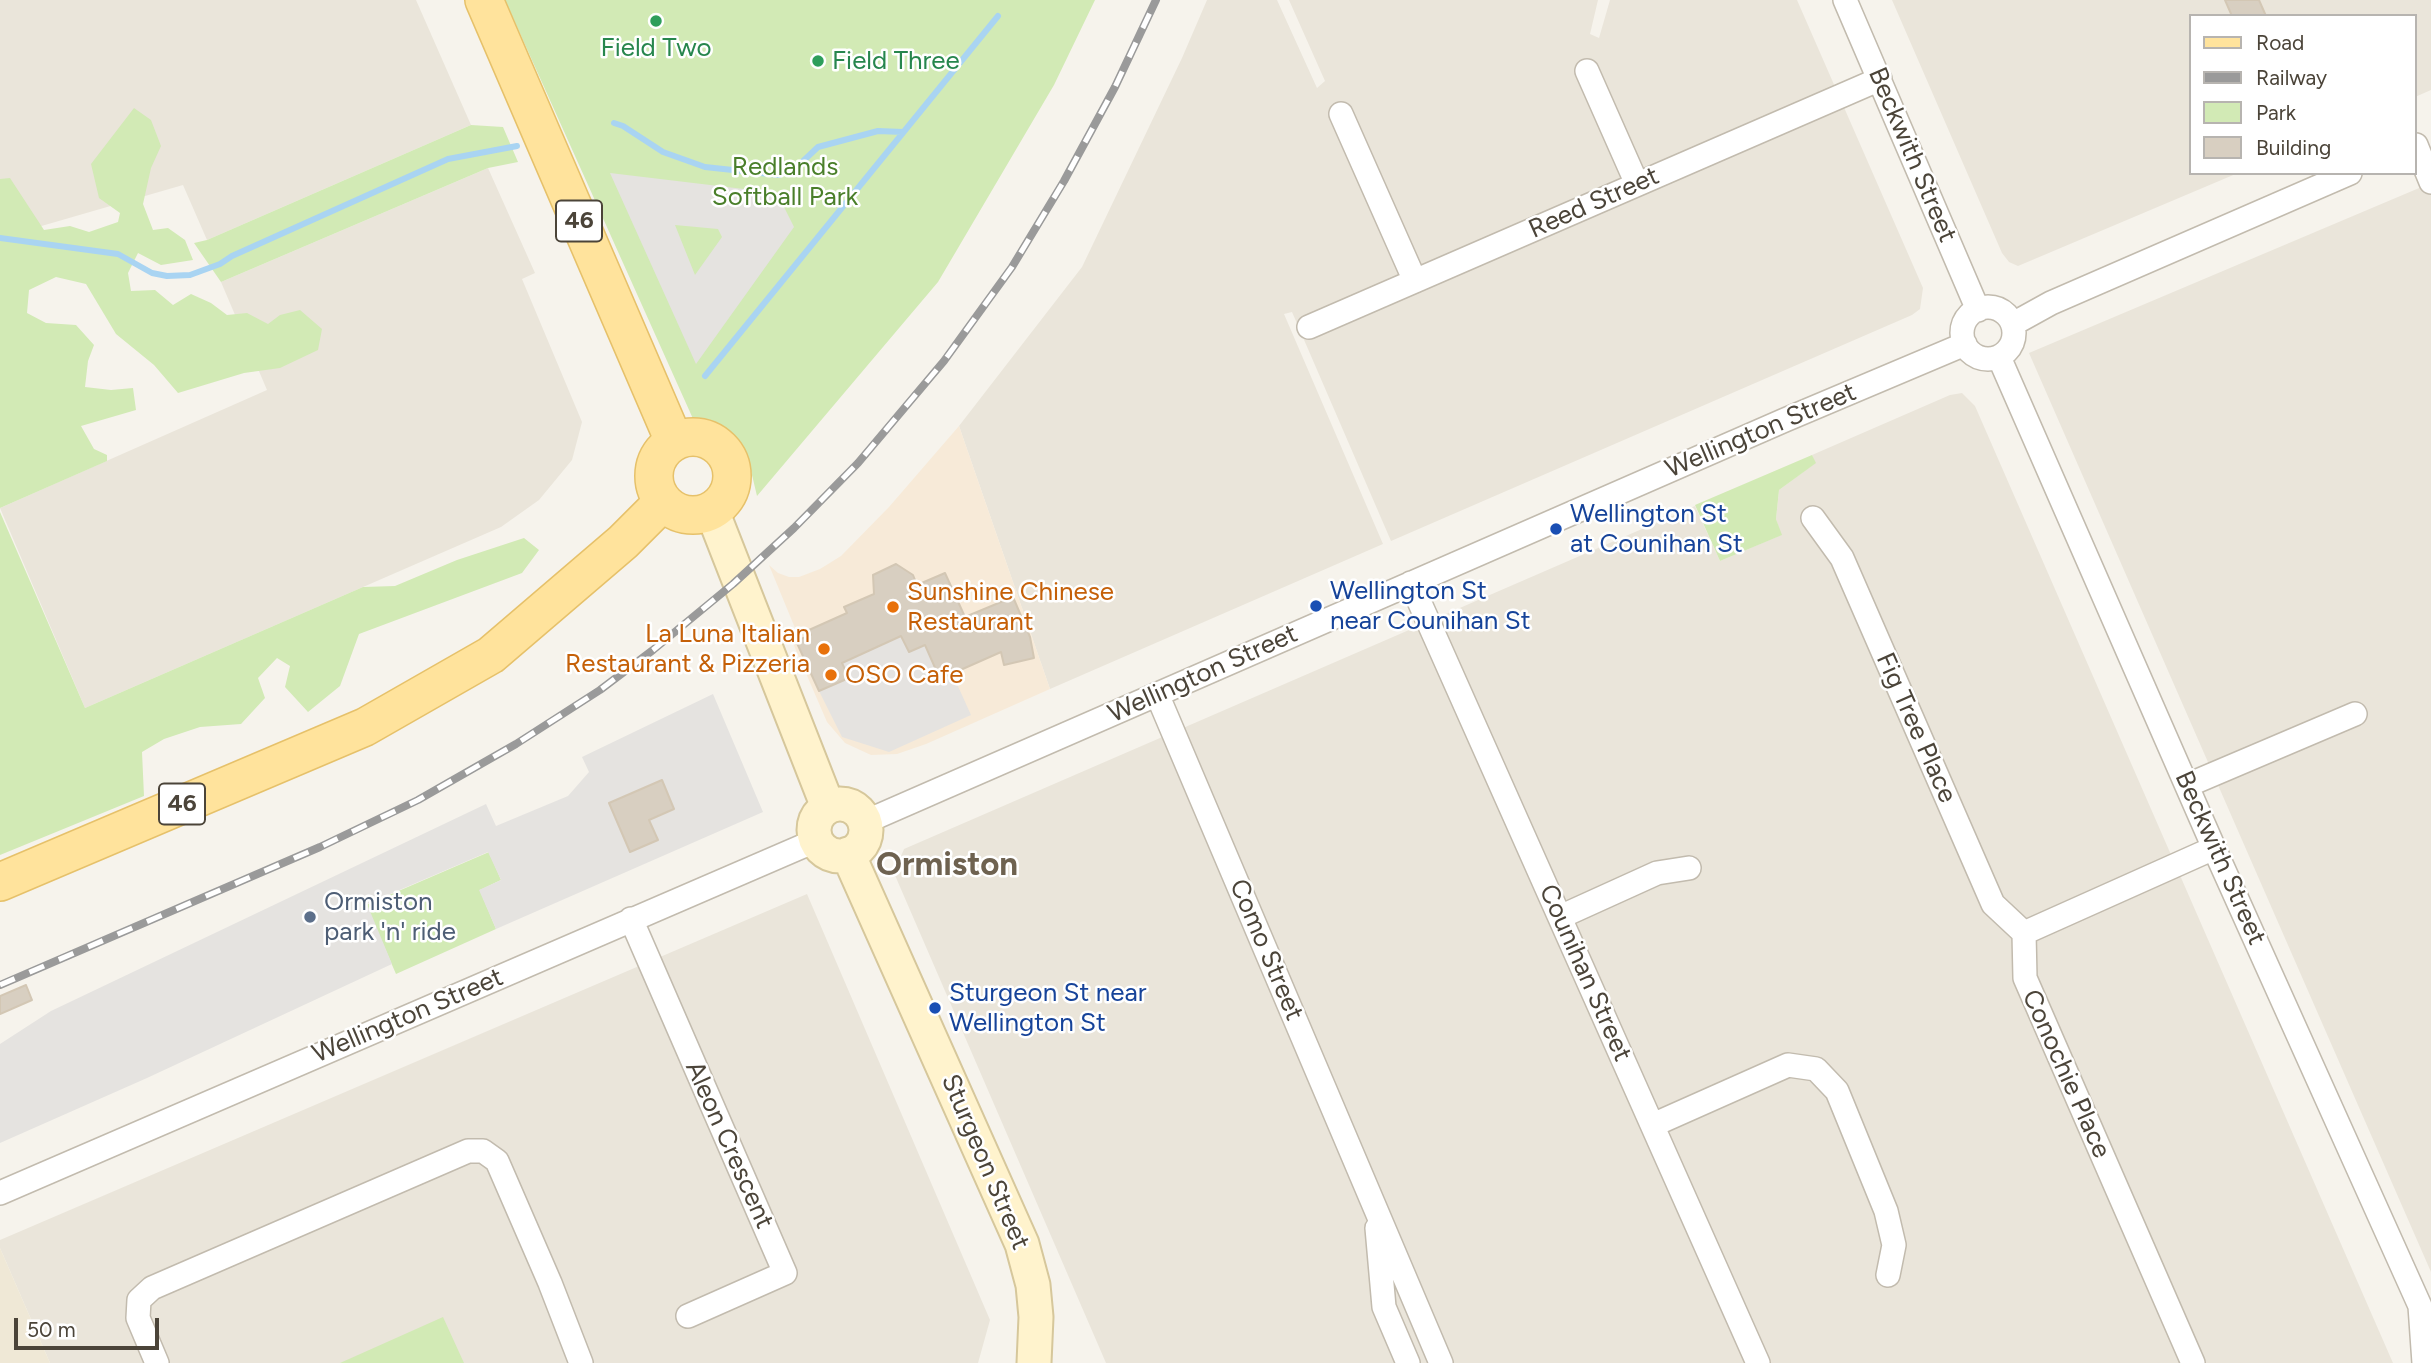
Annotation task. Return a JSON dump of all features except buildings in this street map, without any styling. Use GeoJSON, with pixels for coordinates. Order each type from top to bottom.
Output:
{"type":"FeatureCollection","features":[{"type":"Feature","properties":{"kind":"main road","name":"46"},"geometry":{"type":"LineString","coordinates":[[484,0],[674,441]]}},
{"type":"Feature","properties":{"kind":"main road"},"geometry":{"type":"LineString","coordinates":[[694,436],[704,438],[721,449],[727,457],[732,477],[731,487],[720,505],[712,511],[695,516],[678,513],[663,502],[653,481],[654,469],[665,448],[674,441],[694,436]]}},
{"type":"Feature","properties":{"kind":"main road","name":"46"},"geometry":{"type":"LineString","coordinates":[[0,882],[365,727],[491,655],[623,542],[663,502]]}},
{"type":"Feature","properties":{"kind":"street","name":"Beckwith Street"},"geometry":{"type":"LineString","coordinates":[[1845,0],[1978,310]]}},
{"type":"Feature","properties":{"kind":"street"},"geometry":{"type":"LineString","coordinates":[[1587,71],[1637,184]]}},
{"type":"Feature","properties":{"kind":"street","name":"Reed Street"},"geometry":{"type":"LineString","coordinates":[[1308,327],[1880,79]]}},
{"type":"Feature","properties":{"kind":"street"},"geometry":{"type":"LineString","coordinates":[[1341,114],[1415,281]]}},
{"type":"Feature","properties":{"kind":"street"},"geometry":{"type":"LineString","coordinates":[[2421,143],[2431,182]]}},
{"type":"Feature","properties":{"kind":"street"},"geometry":{"type":"LineString","coordinates":[[2013,324],[2050,303],[2345,175]]}},
{"type":"Feature","properties":{"kind":"street"},"geometry":{"type":"LineString","coordinates":[[1988,307],[1998,310],[2007,315],[2013,324],[2012,344],[2007,352],[1998,357],[1979,358],[1965,344],[1962,334],[1964,324],[1969,316],[1978,310],[1988,307]]}},
{"type":"Feature","properties":{"kind":"street","name":"Wellington Street"},"geometry":{"type":"LineString","coordinates":[[865,822],[1965,344]]}},
{"type":"Feature","properties":{"kind":"street","name":"Beckwith Street"},"geometry":{"type":"LineString","coordinates":[[1998,357],[2189,785],[2214,848],[2420,1306],[2424,1363]]}},
{"type":"Feature","properties":{"kind":"street"},"geometry":{"type":"LineString","coordinates":[[712,511],[828,807]]}},
{"type":"Feature","properties":{"kind":"street","name":"Fig Tree Place"},"geometry":{"type":"LineString","coordinates":[[1813,518],[1842,558],[1993,904],[2024,933]]}},
{"type":"Feature","properties":{"kind":"street","name":"Counihan Street"},"geometry":{"type":"LineString","coordinates":[[1411,583],[1758,1363]]}},
{"type":"Feature","properties":{"kind":"street","name":"Como Street"},"geometry":{"type":"LineString","coordinates":[[1157,694],[1441,1363]]}},
{"type":"Feature","properties":{"kind":"street"},"geometry":{"type":"LineString","coordinates":[[2189,785],[2355,714]]}},
{"type":"Feature","properties":{"kind":"street"},"geometry":{"type":"LineString","coordinates":[[850,805],[862,815],[865,822],[863,842],[854,852],[830,853],[817,840],[814,828],[816,821],[828,807],[850,805]]}},
{"type":"Feature","properties":{"kind":"street","name":"Wellington Street"},"geometry":{"type":"LineString","coordinates":[[0,1193],[817,840]]}},
{"type":"Feature","properties":{"kind":"street"},"geometry":{"type":"LineString","coordinates":[[2024,933],[2214,848]]}},
{"type":"Feature","properties":{"kind":"street","name":"Sturgeon Street"},"geometry":{"type":"LineString","coordinates":[[848,854],[1022,1244],[1033,1285],[1037,1349],[1034,1363]]}},
{"type":"Feature","properties":{"kind":"street"},"geometry":{"type":"LineString","coordinates":[[1560,917],[1657,873],[1689,868]]}},
{"type":"Feature","properties":{"kind":"street","name":"Aleon Crescent"},"geometry":{"type":"LineString","coordinates":[[631,919],[785,1273],[688,1316]]}},
{"type":"Feature","properties":{"kind":"street","name":"Conochie Place"},"geometry":{"type":"LineString","coordinates":[[2024,933],[2025,978],[2193,1363]]}},
{"type":"Feature","properties":{"kind":"street"},"geometry":{"type":"LineString","coordinates":[[1653,1125],[1788,1065],[1816,1069],[1837,1091],[1886,1211],[1894,1245],[1888,1275]]}},
{"type":"Feature","properties":{"kind":"street"},"geometry":{"type":"LineString","coordinates":[[157,1363],[138,1318],[139,1300],[152,1287],[468,1151],[483,1151],[497,1161],[581,1363]]}},
{"type":"Feature","properties":{"kind":"street","name":"Como Street"},"geometry":{"type":"LineString","coordinates":[[1375,1207],[1384,1307],[1408,1363]]}},
{"type":"Feature","properties":{"kind":"shaded area"},"geometry":{"type":"Polygon","coordinates":[[[0,0],[416,0],[471,125],[207,240],[183,185],[38,227],[0,224],[0,0]]]}},
{"type":"Feature","properties":{"kind":"shaded area"},"geometry":{"type":"Polygon","coordinates":[[[1207,0],[1277,0],[1317,88],[1325,81],[1289,0],[1598,0],[1590,34],[1599,38],[1610,0],[1797,0],[1923,288],[1920,309],[1912,315],[1391,541],[1292,312],[1284,314],[1383,544],[1050,689],[959,426],[1082,267],[1207,0]]]}},
{"type":"Feature","properties":{"kind":"shaded area"},"geometry":{"type":"Polygon","coordinates":[[[1892,0],[2431,0],[2431,90],[2417,96],[2417,14],[2190,14],[2190,175],[2233,175],[2018,266],[2009,262],[2002,253],[1892,0]]]}},
{"type":"Feature","properties":{"kind":"shaded area"},"geometry":{"type":"Polygon","coordinates":[[[488,168],[535,273],[522,279],[582,422],[572,460],[539,500],[501,527],[85,708],[0,508],[267,390],[221,282],[488,168]]]}},
{"type":"Feature","properties":{"kind":"shaded area"},"geometry":{"type":"Polygon","coordinates":[[[610,173],[777,193],[794,227],[696,364],[610,173]],[[675,225],[695,275],[722,237],[718,229],[675,225]]]}},
{"type":"Feature","properties":{"kind":"shaded area"},"geometry":{"type":"Polygon","coordinates":[[[2431,183],[2431,1272],[2029,353],[2431,183]]]}},
{"type":"Feature","properties":{"kind":"shaded area"},"geometry":{"type":"Polygon","coordinates":[[[1962,393],[1975,406],[2393,1363],[1106,1363],[894,873],[904,849],[1695,506],[1720,561],[1781,535],[1776,519],[1779,490],[1815,463],[1812,455],[1950,395],[1962,393]]]}},
{"type":"Feature","properties":{"kind":"shaded area"},"geometry":{"type":"Polygon","coordinates":[[[959,426],[1050,689],[926,744],[897,754],[871,755],[845,743],[827,722],[789,634],[795,628],[769,565],[778,573],[799,577],[820,569],[841,556],[889,507],[959,426]]]}},
{"type":"Feature","properties":{"kind":"shaded area"},"geometry":{"type":"Polygon","coordinates":[[[901,636],[909,652],[925,645],[952,673],[971,715],[889,752],[842,737],[819,691],[848,678],[842,663],[901,636]]]}},
{"type":"Feature","properties":{"kind":"shaded area","name":"Ormiston park 'n' ride"},"geometry":{"type":"Polygon","coordinates":[[[713,694],[763,812],[496,929],[479,890],[501,880],[488,852],[367,904],[392,964],[0,1143],[0,1044],[51,1011],[486,804],[496,826],[568,796],[589,772],[582,757],[713,694]]]}},
{"type":"Feature","properties":{"kind":"shaded area"},"geometry":{"type":"Polygon","coordinates":[[[807,894],[990,1320],[978,1363],[50,1363],[0,1248],[0,1240],[807,894]]]}},
{"type":"Feature","properties":{"kind":"shaded area"},"geometry":{"type":"Polygon","coordinates":[[[0,1248],[50,1363],[0,1363],[0,1248]]]}},
{"type":"Feature","properties":{"kind":"green space","name":"Redlands Softball Park"},"geometry":{"type":"Polygon","coordinates":[[[505,0],[1095,0],[1054,85],[938,282],[757,496],[747,454],[723,429],[694,421],[505,0]]]}},
{"type":"Feature","properties":{"kind":"green space"},"geometry":{"type":"Polygon","coordinates":[[[134,108],[151,120],[161,146],[151,168],[143,204],[153,230],[168,228],[185,240],[193,260],[161,265],[138,253],[128,273],[131,291],[155,290],[173,305],[191,294],[211,303],[227,315],[247,313],[268,324],[280,315],[300,310],[322,329],[318,350],[280,368],[244,373],[178,393],[154,365],[116,334],[86,284],[56,277],[29,290],[27,313],[46,323],[76,325],[94,345],[88,361],[85,387],[111,390],[133,388],[136,410],[81,426],[94,449],[107,455],[107,461],[0,508],[0,179],[10,178],[44,230],[70,226],[89,232],[118,222],[120,213],[99,198],[91,164],[134,108]]]}},
{"type":"Feature","properties":{"kind":"green space"},"geometry":{"type":"Polygon","coordinates":[[[471,125],[503,127],[518,162],[488,168],[221,282],[194,243],[207,240],[471,125]]]}},
{"type":"Feature","properties":{"kind":"green space"},"geometry":{"type":"Polygon","coordinates":[[[1812,455],[1816,463],[1779,490],[1776,519],[1782,535],[1720,561],[1695,505],[1812,455]]]}},
{"type":"Feature","properties":{"kind":"green space"},"geometry":{"type":"Polygon","coordinates":[[[0,512],[85,708],[363,587],[395,586],[457,560],[524,538],[539,550],[522,573],[359,634],[340,686],[308,712],[285,687],[290,666],[277,658],[258,678],[265,698],[241,724],[200,727],[164,739],[142,752],[144,796],[0,855],[0,512]]]}},
{"type":"Feature","properties":{"kind":"green space"},"geometry":{"type":"Polygon","coordinates":[[[489,852],[501,880],[480,890],[496,929],[396,974],[366,905],[489,852]]]}},
{"type":"Feature","properties":{"kind":"green space"},"geometry":{"type":"Polygon","coordinates":[[[443,1317],[464,1363],[340,1363],[443,1317]]]}},
{"type":"Feature","properties":{"kind":"waterway"},"geometry":{"type":"LineString","coordinates":[[705,376],[998,16]]}},
{"type":"Feature","properties":{"kind":"waterway"},"geometry":{"type":"LineString","coordinates":[[614,123],[663,152],[705,167],[779,175],[800,164],[818,147],[878,131],[903,132]]}},
{"type":"Feature","properties":{"kind":"waterway"},"geometry":{"type":"LineString","coordinates":[[0,238],[118,254],[152,273],[167,276],[190,275],[220,264],[232,256],[448,159],[517,146]]}},
{"type":"Feature","properties":{"kind":"railway"},"geometry":{"type":"LineString","coordinates":[[0,985],[320,847],[418,800],[516,744],[600,690],[733,584],[794,528],[858,463],[944,361],[1012,267],[1064,181],[1115,87],[1156,0]]}},
{"type":"Feature","properties":{"kind":"place","name":"Field Two"},"geometry":{"type":"Point","coordinates":[656,21]}},
{"type":"Feature","properties":{"kind":"place","name":"Field Three"},"geometry":{"type":"Point","coordinates":[818,61]}},
{"type":"Feature","properties":{"kind":"place","name":"Wellington St at Counihan St"},"geometry":{"type":"Point","coordinates":[1556,529]}},
{"type":"Feature","properties":{"kind":"place","name":"Wellington St near Counihan St"},"geometry":{"type":"Point","coordinates":[1316,606]}},
{"type":"Feature","properties":{"kind":"place","name":"Sunshine Chinese Restaurant"},"geometry":{"type":"Point","coordinates":[893,607]}},
{"type":"Feature","properties":{"kind":"place","name":"La Luna Italian Restaurant & Pizzeria"},"geometry":{"type":"Point","coordinates":[824,649]}},
{"type":"Feature","properties":{"kind":"place","name":"OSO Cafe"},"geometry":{"type":"Point","coordinates":[831,675]}},
{"type":"Feature","properties":{"kind":"place","name":"Ormiston park 'n' ride"},"geometry":{"type":"Point","coordinates":[310,917]}},
{"type":"Feature","properties":{"kind":"place","name":"Sturgeon St near Wellington St"},"geometry":{"type":"Point","coordinates":[935,1008]}},
{"type":"Feature","properties":{"kind":"district","name":"Ormiston"},"geometry":{"type":"Point","coordinates":[947,865]}}]}
